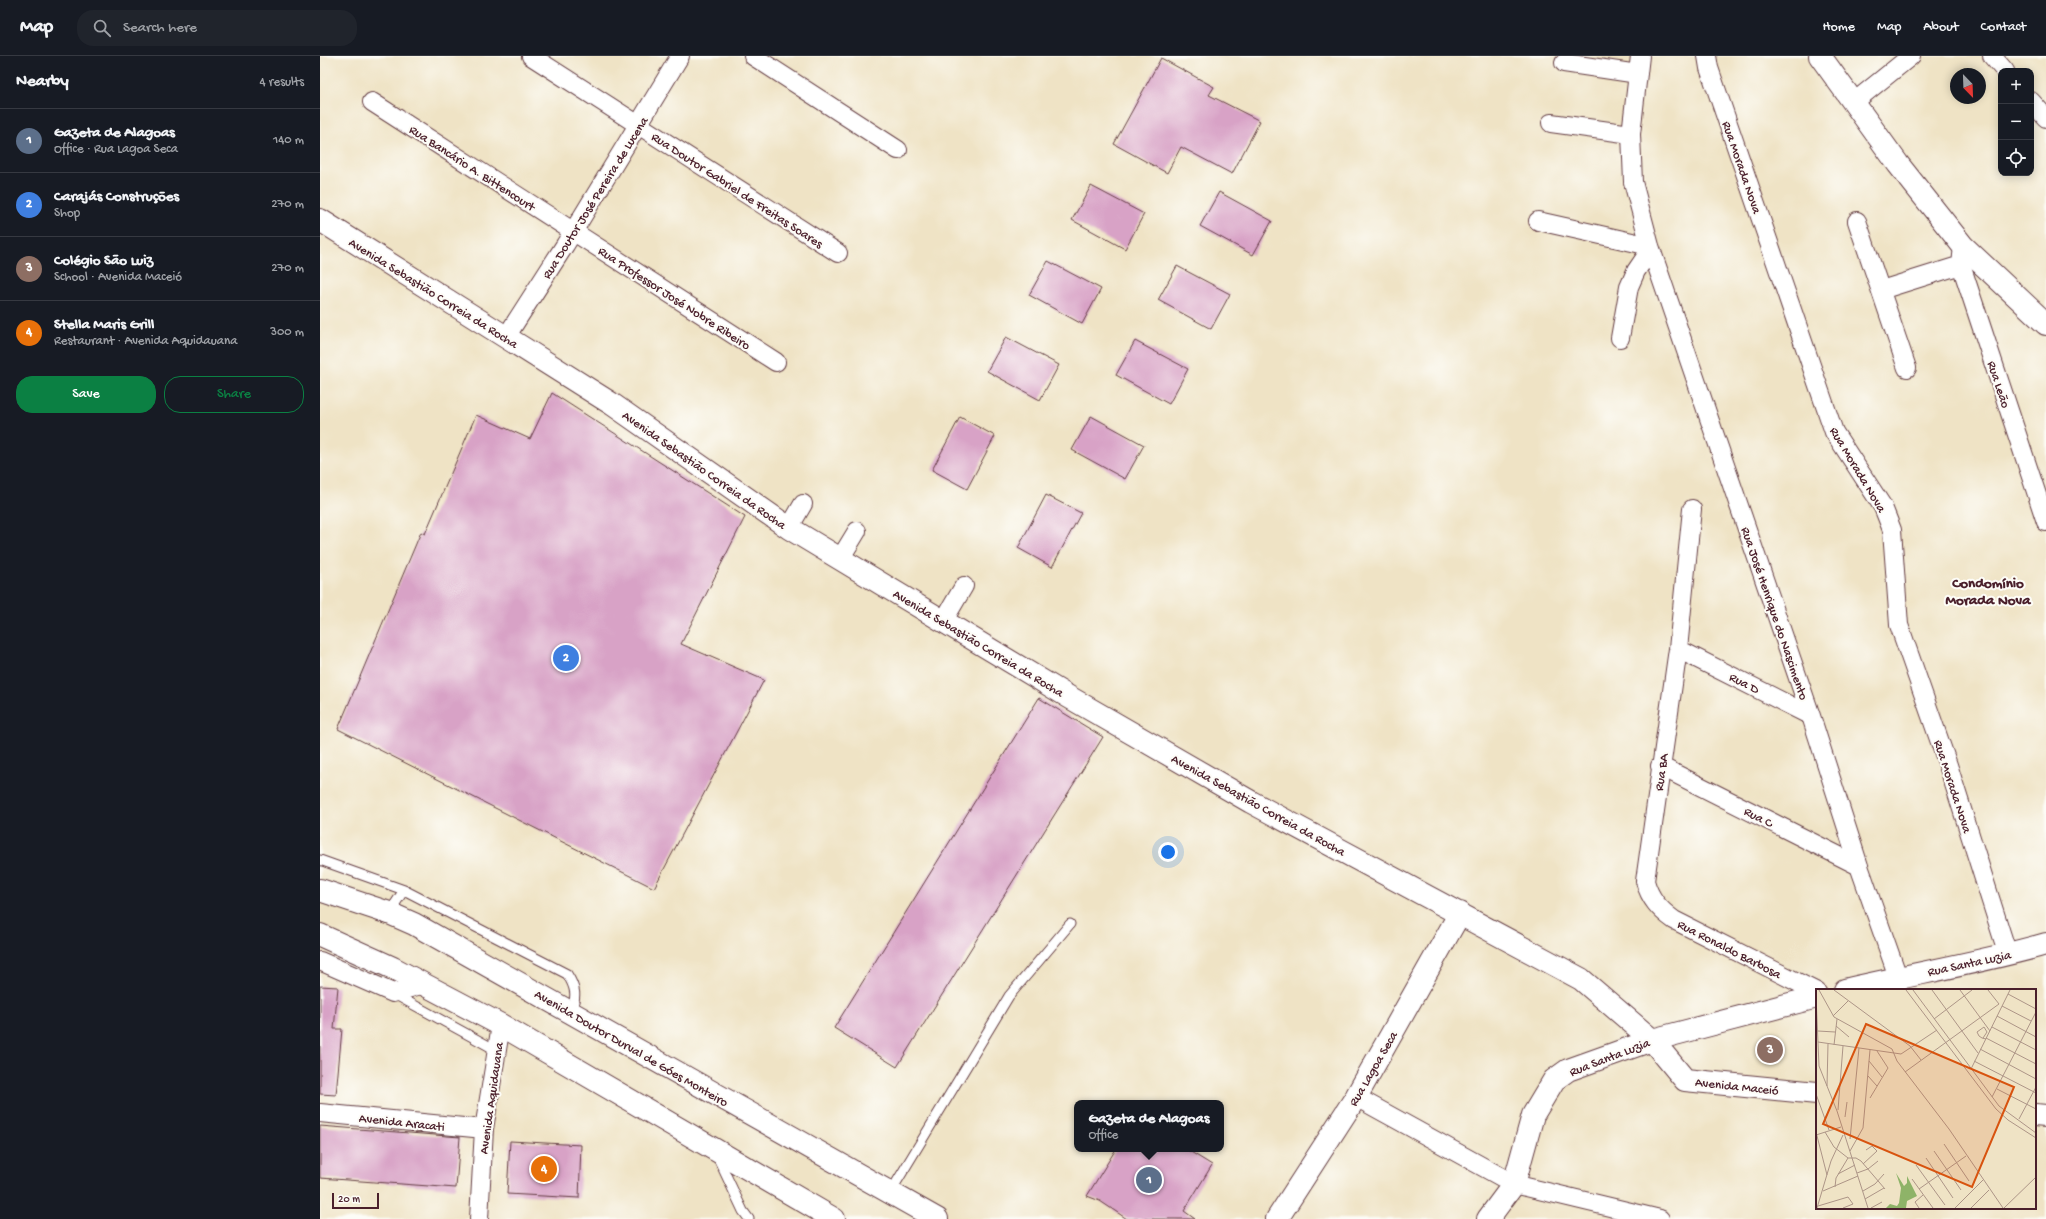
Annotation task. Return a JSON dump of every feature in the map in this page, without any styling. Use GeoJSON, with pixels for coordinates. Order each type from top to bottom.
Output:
{"type":"FeatureCollection","features":[{"type":"Feature","properties":{"kind":"main road"},"geometry":{"type":"LineString","coordinates":[[1820,56],[1962,256],[2046,324]]}},
{"type":"Feature","properties":{"kind":"main road","name":"Avenida Sebastião Correia da Rocha"},"geometry":{"type":"LineString","coordinates":[[320,220],[612,404],[788,528],[944,620],[1069,697],[1244,798],[1581,979],[1652,1040]]}},
{"type":"Feature","properties":{"kind":"main road","name":"Avenida Doutor Durval de Góes Monteiro"},"geometry":{"type":"LineString","coordinates":[[320,890],[389,913],[414,924],[571,1011],[937,1219]]}},
{"type":"Feature","properties":{"kind":"main road","name":"Rua Lagoa Seca"},"geometry":{"type":"LineString","coordinates":[[1277,1219],[1356,1097],[1460,913]]}},
{"type":"Feature","properties":{"kind":"main road"},"geometry":{"type":"LineString","coordinates":[[320,935],[424,984],[501,1026],[829,1217]]}},
{"type":"Feature","properties":{"kind":"main road","name":"Rua Santa Luzia"},"geometry":{"type":"LineString","coordinates":[[1849,989],[1898,977],[2008,955],[2046,944]]}},
{"type":"Feature","properties":{"kind":"main road","name":"Rua Santa Luzia"},"geometry":{"type":"LineString","coordinates":[[1488,1219],[1514,1184],[1532,1116],[1554,1080],[1568,1070],[1652,1040],[1816,997]]}},
{"type":"Feature","properties":{"kind":"main road","name":"Avenida Maceió"},"geometry":{"type":"LineString","coordinates":[[1652,1040],[1685,1080],[1816,1093]]}},
{"type":"Feature","properties":{"kind":"main road"},"geometry":{"type":"LineString","coordinates":[[2036,1115],[2046,1116]]}},
{"type":"Feature","properties":{"kind":"street","name":"Rua Doutor Gabriel de Freitas Soares"},"geometry":{"type":"LineString","coordinates":[[531,56],[838,253]]}},
{"type":"Feature","properties":{"kind":"street","name":"Rua Doutor José Pereira de Lucena"},"geometry":{"type":"LineString","coordinates":[[506,337],[639,125],[680,56]]}},
{"type":"Feature","properties":{"kind":"street"},"geometry":{"type":"LineString","coordinates":[[753,56],[898,150]]}},
{"type":"Feature","properties":{"kind":"street","name":"Rua José Henrique do Nascimento"},"geometry":{"type":"LineString","coordinates":[[1640,56],[1631,134],[1633,182],[1650,248],[1811,716],[1859,866],[1898,977]]}},
{"type":"Feature","properties":{"kind":"street","name":"Rua Morada Nova"},"geometry":{"type":"LineString","coordinates":[[1707,56],[1712,76],[1834,432],[1883,507],[1892,530],[1899,625],[1948,765],[2008,955]]}},
{"type":"Feature","properties":{"kind":"street"},"geometry":{"type":"LineString","coordinates":[[1854,102],[1911,56]]}},
{"type":"Feature","properties":{"kind":"street"},"geometry":{"type":"LineString","coordinates":[[1992,56],[2002,68]]}},
{"type":"Feature","properties":{"kind":"street"},"geometry":{"type":"LineString","coordinates":[[1564,63],[1638,74]]}},
{"type":"Feature","properties":{"kind":"street","name":"Rua Bancário A. Bittencourt"},"geometry":{"type":"LineString","coordinates":[[372,102],[573,231]]}},
{"type":"Feature","properties":{"kind":"street"},"geometry":{"type":"LineString","coordinates":[[2034,104],[2046,118]]}},
{"type":"Feature","properties":{"kind":"street"},"geometry":{"type":"LineString","coordinates":[[1551,123],[1631,134]]}},
{"type":"Feature","properties":{"kind":"street"},"geometry":{"type":"LineString","coordinates":[[1538,221],[1650,248],[1629,286],[1620,338]]}},
{"type":"Feature","properties":{"kind":"street"},"geometry":{"type":"LineString","coordinates":[[1857,221],[1907,368]]}},
{"type":"Feature","properties":{"kind":"street","name":"Rua Professor José Nobre Ribeiro"},"geometry":{"type":"LineString","coordinates":[[573,231],[776,362]]}},
{"type":"Feature","properties":{"kind":"street"},"geometry":{"type":"LineString","coordinates":[[1881,290],[1962,256]]}},
{"type":"Feature","properties":{"kind":"street","name":"Rua Leão"},"geometry":{"type":"LineString","coordinates":[[1962,256],[2046,522]]}},
{"type":"Feature","properties":{"kind":"street"},"geometry":{"type":"LineString","coordinates":[[788,528],[803,504]]}},
{"type":"Feature","properties":{"kind":"street","name":"Rua BA"},"geometry":{"type":"LineString","coordinates":[[1649,895],[1645,881],[1660,766],[1678,649],[1692,508]]}},
{"type":"Feature","properties":{"kind":"street"},"geometry":{"type":"LineString","coordinates":[[840,559],[857,531]]}},
{"type":"Feature","properties":{"kind":"street"},"geometry":{"type":"LineString","coordinates":[[944,620],[964,586]]}},
{"type":"Feature","properties":{"kind":"street","name":"Rua D"},"geometry":{"type":"LineString","coordinates":[[1678,649],[1811,716]]}},
{"type":"Feature","properties":{"kind":"street","name":"Rua C"},"geometry":{"type":"LineString","coordinates":[[1660,766],[1859,866]]}},
{"type":"Feature","properties":{"kind":"street","name":"Rua Ronaldo Barbosa"},"geometry":{"type":"LineString","coordinates":[[1649,895],[1660,911],[1674,920],[1816,991]]}},
{"type":"Feature","properties":{"kind":"street"},"geometry":{"type":"LineString","coordinates":[[320,961],[392,993],[424,984]]}},
{"type":"Feature","properties":{"kind":"street","name":"Avenida Aquidauana"},"geometry":{"type":"LineString","coordinates":[[479,1219],[484,1129],[501,1026]]}},
{"type":"Feature","properties":{"kind":"street"},"geometry":{"type":"LineString","coordinates":[[1356,1097],[1514,1184],[1660,1219]]}},
{"type":"Feature","properties":{"kind":"street","name":"Avenida Aracati"},"geometry":{"type":"LineString","coordinates":[[320,1113],[484,1129]]}},
{"type":"Feature","properties":{"kind":"lane"},"geometry":{"type":"LineString","coordinates":[[320,860],[404,890],[567,974],[576,987],[576,999],[571,1011]]}},
{"type":"Feature","properties":{"kind":"lane"},"geometry":{"type":"LineString","coordinates":[[389,913],[404,890]]}},
{"type":"Feature","properties":{"kind":"lane"},"geometry":{"type":"LineString","coordinates":[[890,1193],[1009,996],[1070,924]]}},
{"type":"Feature","properties":{"kind":"lane"},"geometry":{"type":"LineString","coordinates":[[392,993],[496,1050]]}},
{"type":"Feature","properties":{"kind":"lane"},"geometry":{"type":"LineString","coordinates":[[714,1149],[743,1211],[749,1219]]}},
{"type":"Feature","properties":{"kind":"building"},"geometry":{"type":"Polygon","coordinates":[[[1161,58],[1214,87],[1209,95],[1260,121],[1232,174],[1181,147],[1167,173],[1114,144],[1161,58]]]}},
{"type":"Feature","properties":{"kind":"building"},"geometry":{"type":"Polygon","coordinates":[[[1091,186],[1144,214],[1125,249],[1072,220],[1091,186]]]}},
{"type":"Feature","properties":{"kind":"building"},"geometry":{"type":"Polygon","coordinates":[[[1219,192],[1272,221],[1253,255],[1200,226],[1219,192]]]}},
{"type":"Feature","properties":{"kind":"building"},"geometry":{"type":"Polygon","coordinates":[[[1048,261],[1101,289],[1082,324],[1029,295],[1048,261]]]}},
{"type":"Feature","properties":{"kind":"building"},"geometry":{"type":"Polygon","coordinates":[[[1177,266],[1230,294],[1211,329],[1158,300],[1177,266]]]}},
{"type":"Feature","properties":{"kind":"building"},"geometry":{"type":"Polygon","coordinates":[[[1006,337],[1059,365],[1040,400],[987,371],[1006,337]]]}},
{"type":"Feature","properties":{"kind":"building"},"geometry":{"type":"Polygon","coordinates":[[[1135,341],[1188,369],[1169,404],[1116,375],[1135,341]]]}},
{"type":"Feature","properties":{"kind":"building"},"geometry":{"type":"Polygon","coordinates":[[[552,393],[745,517],[681,644],[764,680],[654,888],[338,729],[421,532],[425,534],[476,415],[530,439],[552,393]]]}},
{"type":"Feature","properties":{"kind":"building"},"geometry":{"type":"Polygon","coordinates":[[[1091,416],[1144,445],[1125,479],[1072,450],[1091,416]]]}},
{"type":"Feature","properties":{"kind":"building"},"geometry":{"type":"Polygon","coordinates":[[[960,417],[995,436],[967,489],[932,470],[960,417]]]}},
{"type":"Feature","properties":{"kind":"building"},"geometry":{"type":"Polygon","coordinates":[[[1046,495],[1081,513],[1052,567],[1018,548],[1046,495]]]}},
{"type":"Feature","properties":{"kind":"building"},"geometry":{"type":"Polygon","coordinates":[[[1039,698],[1103,737],[897,1067],[834,1028],[1039,698]]]}},
{"type":"Feature","properties":{"kind":"building"},"geometry":{"type":"Polygon","coordinates":[[[320,986],[338,987],[334,1029],[342,1029],[336,1095],[320,1094],[320,986]]]}},
{"type":"Feature","properties":{"kind":"building"},"geometry":{"type":"Polygon","coordinates":[[[320,1126],[460,1137],[456,1188],[320,1178],[320,1126]]]}},
{"type":"Feature","properties":{"kind":"building"},"geometry":{"type":"Polygon","coordinates":[[[510,1141],[581,1145],[579,1198],[507,1194],[510,1141]]]}},
{"type":"Feature","properties":{"kind":"building"},"geometry":{"type":"Polygon","coordinates":[[[1114,1152],[1191,1152],[1212,1165],[1184,1211],[1195,1219],[1127,1219],[1100,1201],[1087,1196],[1114,1152]]]}},
{"type":"Feature","properties":{"kind":"place","name":"Carajás Construções"},"geometry":{"type":"Point","coordinates":[566,658]}},
{"type":"Feature","properties":{"kind":"place","name":"Colégio São Luiz"},"geometry":{"type":"Point","coordinates":[1770,1050]}},
{"type":"Feature","properties":{"kind":"place","name":"Stella Maris Grill"},"geometry":{"type":"Point","coordinates":[544,1169]}},
{"type":"Feature","properties":{"kind":"place","name":"Gazeta de Alagoas"},"geometry":{"type":"Point","coordinates":[1149,1180]}},
{"type":"Feature","properties":{"kind":"district","name":"Condomínio Morada Nova"},"geometry":{"type":"Point","coordinates":[1988,590]}}]}
